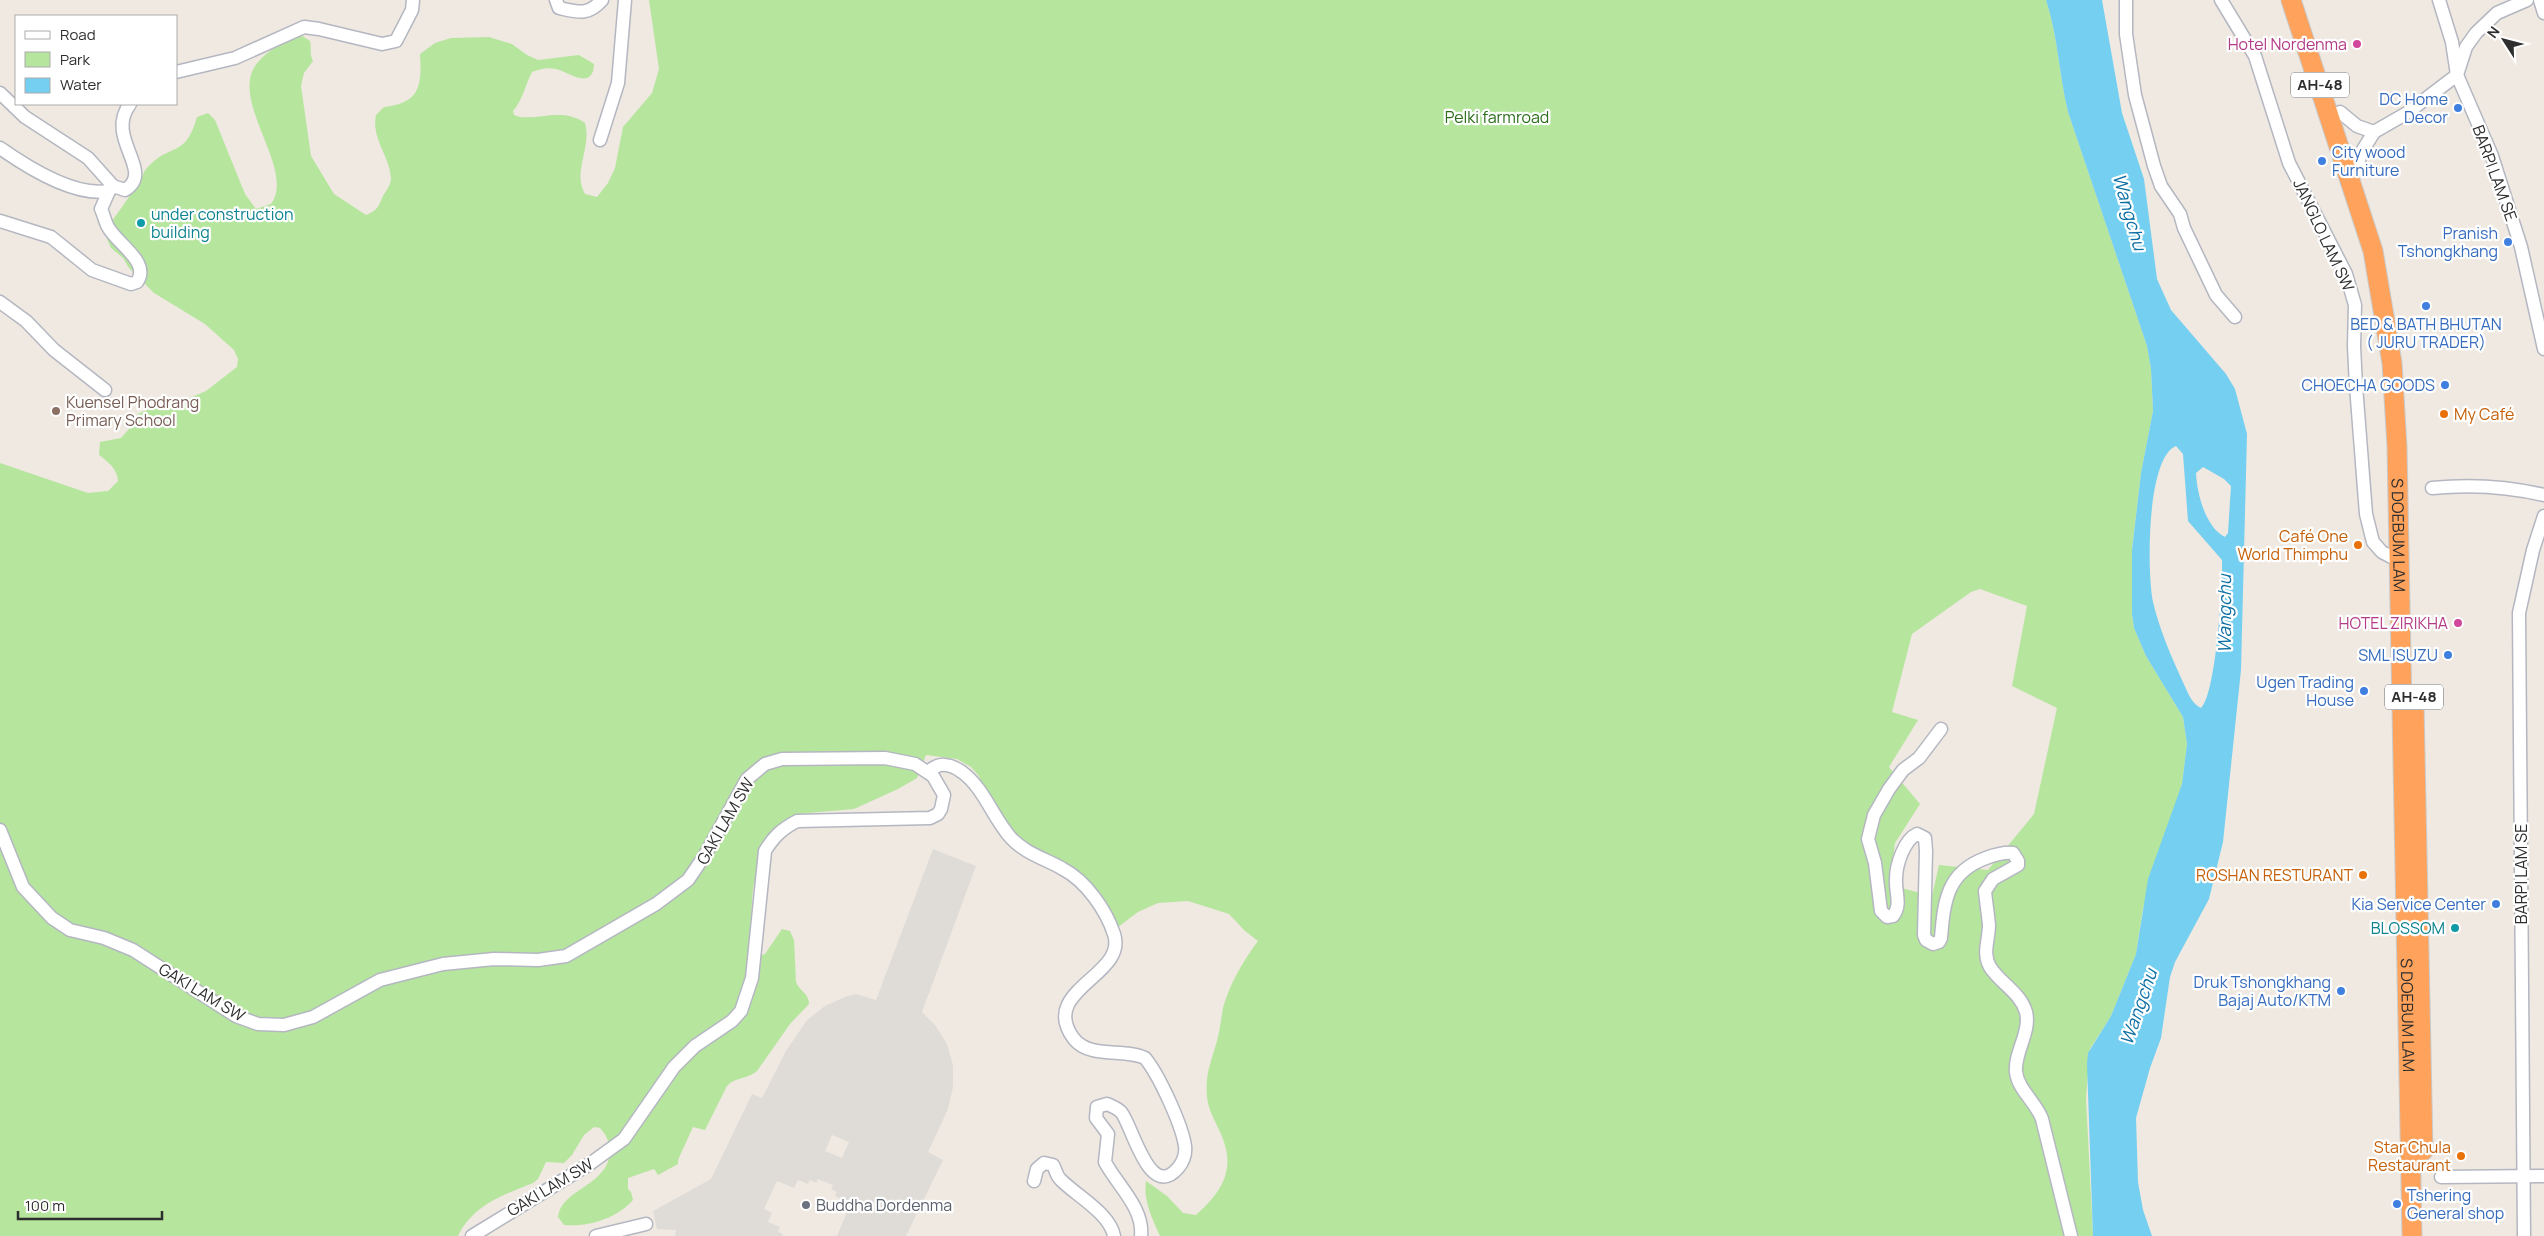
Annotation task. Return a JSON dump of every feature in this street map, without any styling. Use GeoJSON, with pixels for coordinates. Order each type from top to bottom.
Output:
{"type":"FeatureCollection","features":[{"type":"Feature","properties":{"kind":"highway","name":"S DOEBUM LAM"},"geometry":{"type":"LineString","coordinates":[[2291,0],[2372,251],[2392,363],[2397,447],[2412,1236]]}},
{"type":"Feature","properties":{"kind":"highway","name":"S DOEBUM LAM"},"geometry":{"type":"LineString","coordinates":[[2303,0],[2358,164],[2391,285],[2404,359],[2407,400],[2424,1236]]}},
{"type":"Feature","properties":{"kind":"street"},"geometry":{"type":"LineString","coordinates":[[178,72],[235,58],[304,27],[319,28],[382,44],[396,41],[412,10],[413,0]]}},
{"type":"Feature","properties":{"kind":"street"},"geometry":{"type":"LineString","coordinates":[[556,0],[559,8],[580,12],[593,9],[602,0]]}},
{"type":"Feature","properties":{"kind":"street"},"geometry":{"type":"LineString","coordinates":[[600,140],[618,84],[625,0]]}},
{"type":"Feature","properties":{"kind":"street"},"geometry":{"type":"LineString","coordinates":[[2126,0],[2126,34],[2135,95],[2154,166],[2162,186],[2180,214],[2184,228],[2216,295],[2235,317]]}},
{"type":"Feature","properties":{"kind":"street","name":"JANGLO LAM SW"},"geometry":{"type":"LineString","coordinates":[[2221,0],[2255,56],[2290,162],[2348,282],[2355,306],[2354,356],[2366,514],[2373,542],[2382,552],[2399,561]]}},
{"type":"Feature","properties":{"kind":"street","name":"BARPI LAM SE"},"geometry":{"type":"LineString","coordinates":[[2439,0],[2452,42],[2457,74],[2492,156],[2530,280],[2544,349]]}},
{"type":"Feature","properties":{"kind":"street"},"geometry":{"type":"LineString","coordinates":[[2358,164],[2361,153],[2374,132],[2407,113],[2457,74],[2466,47],[2476,33],[2497,13],[2526,0]]}},
{"type":"Feature","properties":{"kind":"street"},"geometry":{"type":"LineString","coordinates":[[2540,0],[2544,13]]}},
{"type":"Feature","properties":{"kind":"street"},"geometry":{"type":"LineString","coordinates":[[0,93],[25,117],[88,158],[111,188]]}},
{"type":"Feature","properties":{"kind":"street"},"geometry":{"type":"LineString","coordinates":[[0,148],[13,158],[76,188],[95,193],[111,188],[125,190],[132,186],[136,178],[132,156],[122,134],[121,122],[130,105]]}},
{"type":"Feature","properties":{"kind":"street"},"geometry":{"type":"LineString","coordinates":[[2340,112],[2357,126],[2374,132]]}},
{"type":"Feature","properties":{"kind":"street"},"geometry":{"type":"LineString","coordinates":[[0,221],[51,237],[92,270],[130,284],[138,282],[142,276],[141,266],[108,228],[101,209],[111,188]]}},
{"type":"Feature","properties":{"kind":"street"},"geometry":{"type":"LineString","coordinates":[[0,302],[26,321],[54,350],[105,390]]}},
{"type":"Feature","properties":{"kind":"street"},"geometry":{"type":"LineString","coordinates":[[2432,488],[2466,484],[2516,488],[2544,495]]}},
{"type":"Feature","properties":{"kind":"street","name":"BARPI LAM SE"},"geometry":{"type":"LineString","coordinates":[[2524,1236],[2519,613],[2533,550],[2544,516]]}},
{"type":"Feature","properties":{"kind":"street"},"geometry":{"type":"LineString","coordinates":[[1941,729],[1919,758],[1903,770],[1874,815],[1868,839],[1875,863],[1882,912],[1887,917],[1893,916],[1897,910],[1897,870],[1908,841],[1917,834],[1925,838],[1926,851],[1924,935],[1926,940],[1933,944],[1940,942],[1946,897],[1966,867],[2006,853],[2013,853],[2016,857],[2018,865],[1993,879],[1985,891],[1989,927],[1985,950],[1987,959],[1996,974],[2015,994],[2026,1012],[2016,1072],[2019,1082],[2038,1109],[2042,1119],[2071,1236]]}},
{"type":"Feature","properties":{"kind":"street","name":"GAKI LAM SW"},"geometry":{"type":"LineString","coordinates":[[0,830],[23,887],[52,918],[70,930],[104,938],[133,950],[236,1016],[258,1024],[284,1025],[313,1017],[380,980],[443,964],[494,960],[538,960],[566,956],[656,904],[688,880],[705,855],[742,784],[756,770],[769,762],[782,759],[885,758],[915,764],[928,772],[938,782],[944,795],[942,809],[938,814],[930,818],[797,822],[783,828],[773,837],[765,851],[752,978],[741,1011],[732,1021],[696,1046],[674,1067],[624,1139],[591,1163],[472,1236]]}},
{"type":"Feature","properties":{"kind":"street"},"geometry":{"type":"LineString","coordinates":[[928,772],[936,765],[942,764],[962,772],[978,789],[1013,840],[1038,858],[1073,876],[1090,893],[1106,916],[1115,936],[1114,952],[1105,966],[1083,984],[1070,1000],[1065,1014],[1068,1028],[1077,1042],[1087,1048],[1145,1058],[1174,1113],[1185,1147],[1182,1160],[1176,1170],[1167,1175],[1156,1173],[1144,1163],[1121,1112],[1107,1104],[1098,1107],[1096,1118],[1108,1134],[1105,1162],[1130,1199],[1141,1226],[1141,1236]]}},
{"type":"Feature","properties":{"kind":"street"},"geometry":{"type":"LineString","coordinates":[[1034,1181],[1037,1169],[1044,1163],[1053,1165],[1060,1180],[1088,1202],[1113,1230],[1114,1236]]}},
{"type":"Feature","properties":{"kind":"street"},"geometry":{"type":"LineString","coordinates":[[2441,1178],[2544,1176]]}},
{"type":"Feature","properties":{"kind":"street"},"geometry":{"type":"LineString","coordinates":[[596,1236],[646,1224]]}},
{"type":"Feature","properties":{"kind":"green space","name":"Pelki farmroad"},"geometry":{"type":"Polygon","coordinates":[[[649,0],[2046,0],[2053,27],[2068,112],[2147,346],[2151,369],[2153,411],[2141,473],[2132,550],[2132,614],[2134,628],[2146,656],[2183,717],[2187,744],[2182,784],[2143,908],[2136,954],[2111,1016],[2090,1049],[2086,1098],[2093,1236],[1160,1236],[1147,1202],[1146,1181],[1167,1196],[1183,1213],[1196,1215],[1214,1197],[1224,1178],[1227,1168],[1227,1157],[1225,1145],[1208,1101],[1208,1075],[1223,1008],[1229,990],[1247,956],[1258,941],[1245,931],[1229,914],[1188,901],[1158,903],[1138,912],[1118,927],[1101,899],[1026,846],[1002,820],[978,775],[971,767],[957,759],[926,755],[917,778],[898,789],[854,809],[797,814],[782,822],[765,838],[753,888],[748,959],[765,954],[782,929],[790,931],[794,940],[796,982],[809,1000],[809,1004],[790,1024],[757,1071],[727,1086],[705,1130],[693,1127],[678,1160],[678,1164],[658,1175],[654,1169],[628,1178],[628,1189],[633,1200],[610,1217],[583,1225],[564,1225],[558,1217],[561,1208],[567,1200],[601,1173],[607,1163],[610,1152],[606,1136],[600,1128],[594,1127],[584,1135],[572,1155],[564,1163],[546,1162],[538,1179],[490,1202],[480,1209],[464,1225],[458,1236],[0,1236],[0,463],[88,493],[108,491],[118,481],[112,466],[99,455],[100,442],[121,438],[129,429],[133,417],[144,411],[162,405],[167,401],[185,400],[206,391],[237,367],[238,359],[234,350],[205,324],[154,293],[129,268],[123,258],[111,248],[104,232],[147,168],[156,159],[182,145],[188,139],[197,117],[208,113],[215,120],[245,194],[256,209],[271,204],[277,189],[275,172],[250,95],[250,77],[262,58],[295,35],[301,35],[310,41],[313,61],[304,73],[301,86],[311,156],[334,194],[366,215],[377,208],[391,179],[388,163],[376,132],[376,115],[384,107],[405,102],[412,97],[419,84],[420,54],[435,43],[451,38],[489,37],[512,44],[527,55],[538,60],[579,55],[594,64],[593,72],[589,77],[584,78],[579,78],[553,68],[532,72],[513,111],[514,115],[520,117],[561,115],[569,116],[585,123],[586,141],[580,177],[585,194],[597,197],[608,183],[615,168],[623,127],[652,93],[659,69],[649,0]],[[1980,589],[1971,592],[1912,634],[1892,712],[1918,720],[1889,767],[1920,804],[1895,843],[1890,885],[1932,896],[1939,865],[1988,870],[2034,814],[2057,708],[2012,686],[2027,606],[1980,589]]]}},
{"type":"Feature","properties":{"kind":"shaded area"},"geometry":{"type":"Polygon","coordinates":[[[933,849],[976,866],[922,1012],[935,1025],[947,1044],[953,1065],[953,1087],[948,1109],[928,1152],[943,1160],[906,1236],[837,1236],[847,1212],[843,1210],[847,1202],[835,1196],[837,1192],[831,1189],[833,1185],[818,1179],[816,1183],[810,1180],[808,1184],[798,1180],[794,1188],[777,1181],[764,1209],[772,1213],[768,1222],[780,1227],[778,1232],[783,1234],[782,1236],[675,1236],[676,1230],[657,1229],[653,1211],[711,1179],[752,1094],[762,1098],[786,1051],[807,1020],[825,1006],[845,997],[856,994],[876,1000],[933,849]],[[832,1135],[825,1151],[842,1158],[849,1142],[832,1135]]]}},
{"type":"Feature","properties":{"kind":"water","name":"Wangchu"},"geometry":{"type":"Polygon","coordinates":[[[2046,0],[2102,0],[2122,113],[2144,179],[2157,279],[2171,310],[2226,374],[2235,389],[2247,434],[2241,670],[2223,842],[2209,899],[2175,962],[2170,977],[2161,1038],[2150,1068],[2136,1118],[2138,1182],[2143,1210],[2152,1236],[2093,1236],[2087,1064],[2088,1053],[2111,1016],[2136,954],[2148,879],[2182,784],[2187,744],[2183,717],[2146,656],[2134,628],[2132,614],[2132,550],[2141,473],[2153,411],[2151,369],[2147,346],[2068,112],[2046,0]],[[2176,446],[2166,455],[2159,472],[2154,493],[2150,544],[2151,588],[2153,602],[2170,652],[2190,696],[2201,708],[2211,683],[2218,638],[2222,560],[2188,521],[2183,454],[2176,446]],[[2203,467],[2196,473],[2203,509],[2212,526],[2225,537],[2228,533],[2231,486],[2224,479],[2203,467]]]}},
{"type":"Feature","properties":{"kind":"place","name":"Hotel Nordenma"},"geometry":{"type":"Point","coordinates":[2357,44]}},
{"type":"Feature","properties":{"kind":"place","name":"DC Home Decor"},"geometry":{"type":"Point","coordinates":[2458,108]}},
{"type":"Feature","properties":{"kind":"place","name":"City wood Furniture"},"geometry":{"type":"Point","coordinates":[2322,161]}},
{"type":"Feature","properties":{"kind":"place","name":"under construction building"},"geometry":{"type":"Point","coordinates":[141,223]}},
{"type":"Feature","properties":{"kind":"place","name":"Pranish Tshongkhang"},"geometry":{"type":"Point","coordinates":[2508,242]}},
{"type":"Feature","properties":{"kind":"place","name":"BED & BATH BHUTAN ( JURU TRADER)"},"geometry":{"type":"Point","coordinates":[2426,306]}},
{"type":"Feature","properties":{"kind":"place","name":"CHOECHA GOODS"},"geometry":{"type":"Point","coordinates":[2445,385]}},
{"type":"Feature","properties":{"kind":"place","name":"Kuensel Phodrang Primary School"},"geometry":{"type":"Point","coordinates":[56,411]}},
{"type":"Feature","properties":{"kind":"place","name":"My Café"},"geometry":{"type":"Point","coordinates":[2444,414]}},
{"type":"Feature","properties":{"kind":"place","name":"Café One World Thimphu"},"geometry":{"type":"Point","coordinates":[2358,545]}},
{"type":"Feature","properties":{"kind":"place","name":"HOTEL ZIRIKHA"},"geometry":{"type":"Point","coordinates":[2458,623]}},
{"type":"Feature","properties":{"kind":"place","name":"SML ISUZU"},"geometry":{"type":"Point","coordinates":[2448,655]}},
{"type":"Feature","properties":{"kind":"place","name":"Ugen Trading House"},"geometry":{"type":"Point","coordinates":[2364,691]}},
{"type":"Feature","properties":{"kind":"place","name":"ROSHAN RESTURANT"},"geometry":{"type":"Point","coordinates":[2363,875]}},
{"type":"Feature","properties":{"kind":"place","name":"Kia Service Center"},"geometry":{"type":"Point","coordinates":[2496,904]}},
{"type":"Feature","properties":{"kind":"place","name":"BLOSSOM"},"geometry":{"type":"Point","coordinates":[2455,928]}},
{"type":"Feature","properties":{"kind":"place","name":"Druk Tshongkhang Bajaj Auto/KTM"},"geometry":{"type":"Point","coordinates":[2341,991]}},
{"type":"Feature","properties":{"kind":"place","name":"Star Chula Restaurant"},"geometry":{"type":"Point","coordinates":[2461,1156]}},
{"type":"Feature","properties":{"kind":"place","name":"Tshering General shop"},"geometry":{"type":"Point","coordinates":[2397,1204]}},
{"type":"Feature","properties":{"kind":"place","name":"Buddha Dordenma"},"geometry":{"type":"Point","coordinates":[806,1205]}}]}
